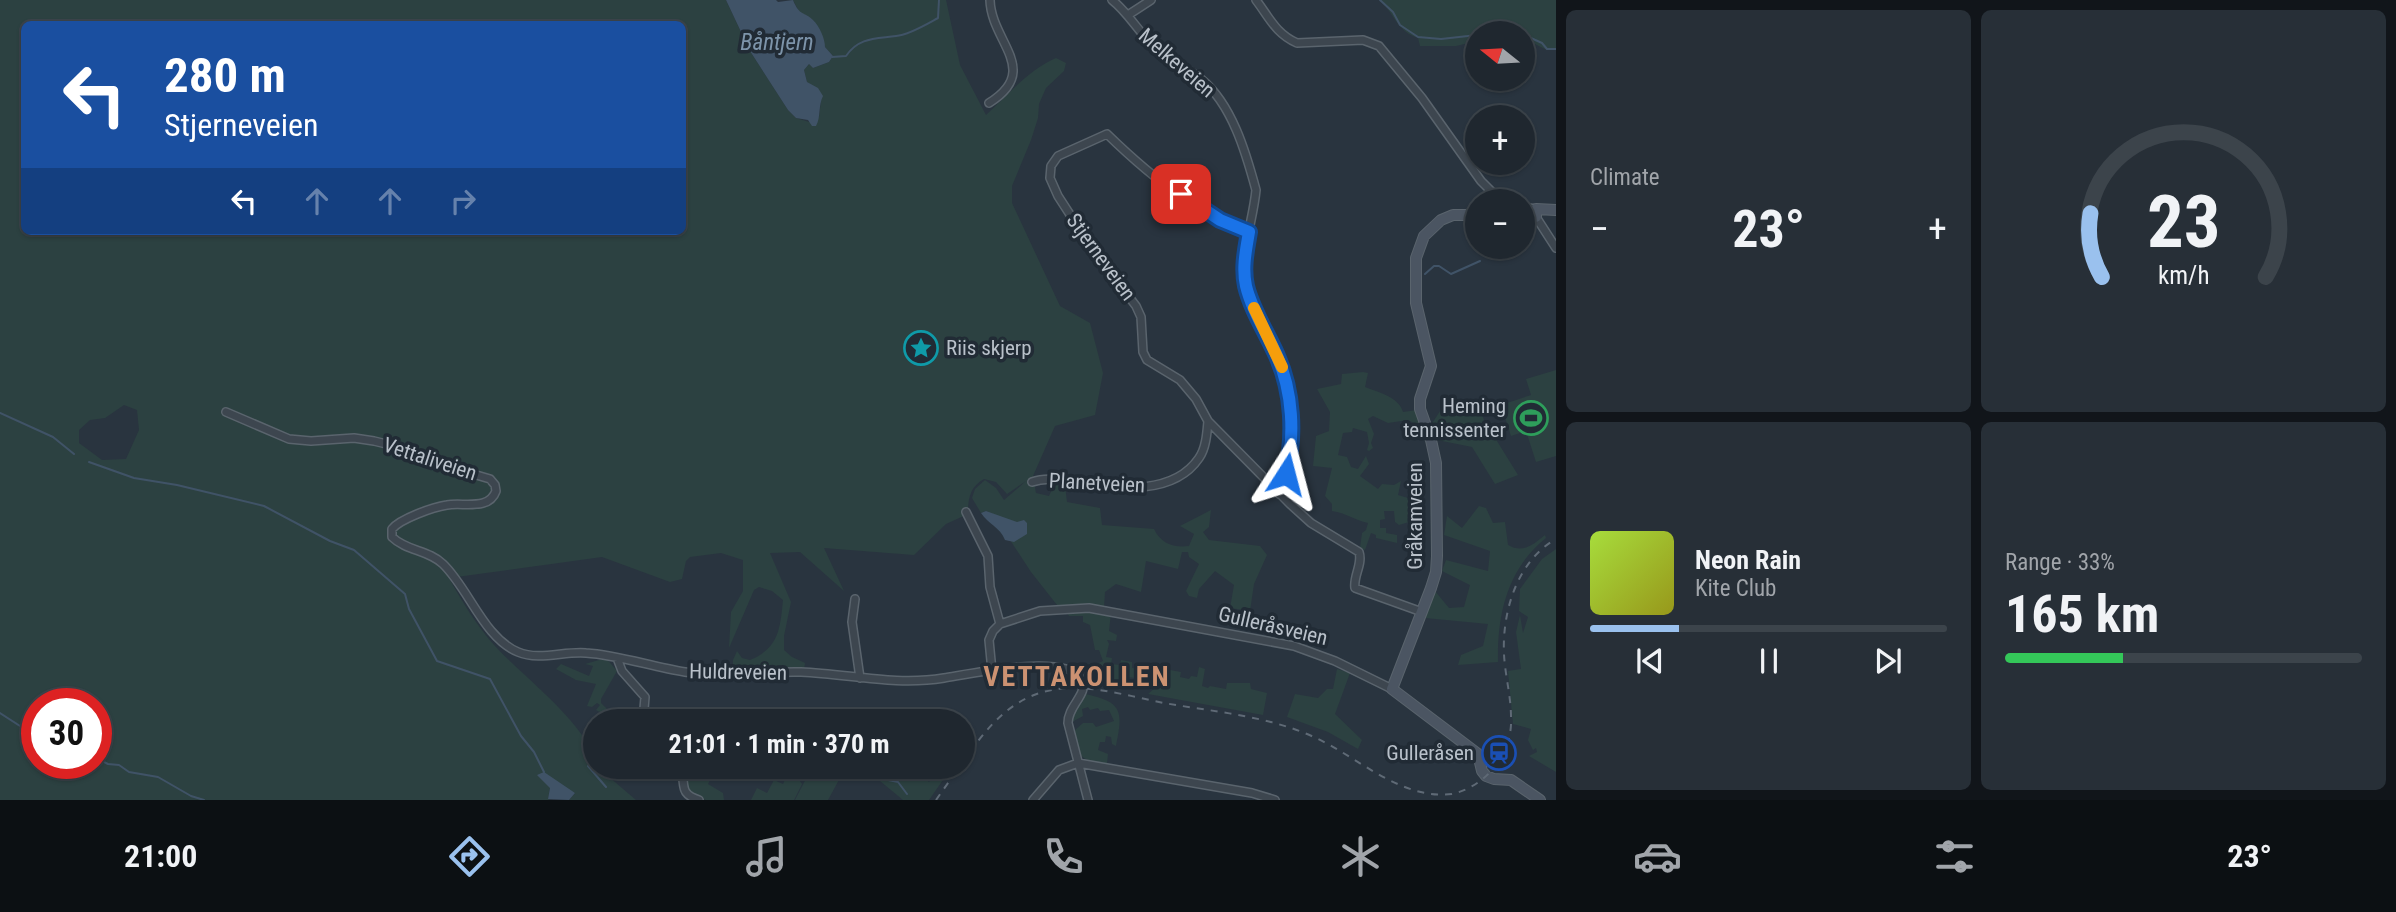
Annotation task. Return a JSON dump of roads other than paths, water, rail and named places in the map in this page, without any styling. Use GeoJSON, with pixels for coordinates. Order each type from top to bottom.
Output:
{"type":"FeatureCollection","features":[{"type":"Feature","properties":{"kind":"street"},"geometry":{"type":"LineString","coordinates":[[989,103],[1005,91],[1011,82],[1014,67],[1012,55],[995,25],[990,0]]}},
{"type":"Feature","properties":{"kind":"street","name":"Melkeveien"},"geometry":{"type":"LineString","coordinates":[[1112,0],[1129,15],[1138,30],[1157,49],[1203,80],[1221,101],[1230,118],[1256,190],[1245,261],[1247,288],[1283,370],[1289,400],[1290,452],[1279,494]]}},
{"type":"Feature","properties":{"kind":"street"},"geometry":{"type":"LineString","coordinates":[[1129,15],[1151,0]]}},
{"type":"Feature","properties":{"kind":"street"},"geometry":{"type":"LineString","coordinates":[[1256,0],[1275,29],[1297,43],[1363,40],[1379,46],[1422,98],[1489,189]]}},
{"type":"Feature","properties":{"kind":"street","name":"Stjerneveien"},"geometry":{"type":"LineString","coordinates":[[1249,232],[1226,224],[1196,206],[1134,160],[1107,134],[1058,156],[1051,166],[1050,178],[1058,196],[1095,254],[1136,306],[1141,317],[1143,352],[1147,360],[1180,380],[1196,399],[1208,421],[1311,523],[1359,552],[1361,558],[1355,588],[1422,612]]}},
{"type":"Feature","properties":{"kind":"street"},"geometry":{"type":"LineString","coordinates":[[1556,210],[1536,213],[1556,248]]}},
{"type":"Feature","properties":{"kind":"street","name":"Gråkamveien"},"geometry":{"type":"LineString","coordinates":[[1392,689],[1436,572],[1437,491],[1434,452],[1420,409],[1420,399],[1432,366],[1416,303],[1416,258],[1424,236],[1441,220],[1453,215],[1465,215]]}},
{"type":"Feature","properties":{"kind":"street","name":"Vettaliveien"},"geometry":{"type":"LineString","coordinates":[[226,412],[289,439],[374,441],[411,450],[439,464],[490,479],[496,491],[493,498],[487,502],[435,508],[398,523],[392,529],[392,537],[402,545],[441,562],[496,636],[515,651],[533,656],[585,653],[617,658]]}},
{"type":"Feature","properties":{"kind":"street","name":"Planetveien"},"geometry":{"type":"LineString","coordinates":[[1032,482],[1046,479],[1096,485],[1162,485],[1197,460],[1203,448],[1208,421]]}},
{"type":"Feature","properties":{"kind":"street"},"geometry":{"type":"LineString","coordinates":[[966,512],[988,556],[991,592],[1000,624],[989,640],[992,671]]}},
{"type":"Feature","properties":{"kind":"street"},"geometry":{"type":"LineString","coordinates":[[855,599],[852,622],[860,678]]}},
{"type":"Feature","properties":{"kind":"street","name":"Gulleråsveien"},"geometry":{"type":"LineString","coordinates":[[1000,624],[1048,610],[1102,610],[1294,646],[1353,668],[1392,689],[1478,754],[1486,776],[1511,780],[1540,800]]}},
{"type":"Feature","properties":{"kind":"street"},"geometry":{"type":"LineString","coordinates":[[617,658],[622,671],[645,697],[644,709]]}},
{"type":"Feature","properties":{"kind":"street","name":"Huldreveien"},"geometry":{"type":"LineString","coordinates":[[617,658],[700,674],[795,672],[912,682],[1039,665],[1060,668],[1081,674],[1085,680],[1084,689],[1068,718],[1078,762]]}},
{"type":"Feature","properties":{"kind":"street"},"geometry":{"type":"LineString","coordinates":[[1078,762],[1088,800]]}},
{"type":"Feature","properties":{"kind":"street"},"geometry":{"type":"LineString","coordinates":[[1033,800],[1059,770],[1078,762],[1252,793],[1275,800]]}},
{"type":"Feature","properties":{"kind":"street"},"geometry":{"type":"LineString","coordinates":[[683,779],[684,791],[689,797],[699,800]]}},
{"type":"Feature","properties":{"kind":"water","name":"Båntjern"},"geometry":{"type":"Polygon","coordinates":[[[726,0],[793,0],[800,11],[818,26],[825,47],[833,56],[829,62],[813,68],[809,64],[804,70],[807,82],[818,88],[823,96],[816,126],[812,126],[808,120],[796,118],[788,110],[750,51],[726,0]]]}},
{"type":"Feature","properties":{"kind":"water"},"geometry":{"type":"Polygon","coordinates":[[[986,511],[1017,522],[1024,520],[1027,523],[1027,534],[1014,542],[1005,540],[981,513],[986,511]]]}},
{"type":"Feature","properties":{"kind":"water"},"geometry":{"type":"Polygon","coordinates":[[[544,772],[575,793],[569,800],[548,799],[550,788],[537,775],[544,772]]]}},
{"type":"Feature","properties":{"kind":"waterway"},"geometry":{"type":"LineString","coordinates":[[832,57],[846,56],[862,42],[901,35],[923,26],[938,18],[939,0]]}},
{"type":"Feature","properties":{"kind":"waterway"},"geometry":{"type":"LineString","coordinates":[[1380,0],[1393,12],[1400,25],[1418,37],[1441,39],[1465,36]]}},
{"type":"Feature","properties":{"kind":"waterway"},"geometry":{"type":"LineString","coordinates":[[1535,40],[1547,49],[1556,49]]}},
{"type":"Feature","properties":{"kind":"waterway"},"geometry":{"type":"LineString","coordinates":[[1425,274],[1434,266],[1439,266],[1451,274],[1480,261]]}},
{"type":"Feature","properties":{"kind":"waterway"},"geometry":{"type":"LineString","coordinates":[[0,413],[53,437],[74,454]]}},
{"type":"Feature","properties":{"kind":"waterway"},"geometry":{"type":"LineString","coordinates":[[89,462],[134,478],[177,485],[264,506],[330,541],[354,550],[405,594],[409,609],[437,661],[490,679],[544,772]]}},
{"type":"Feature","properties":{"kind":"waterway"},"geometry":{"type":"LineString","coordinates":[[0,713],[21,727]]}},
{"type":"Feature","properties":{"kind":"waterway"},"geometry":{"type":"LineString","coordinates":[[112,764],[119,765],[129,772],[158,777],[191,796],[204,800]]}},
{"type":"Feature","properties":{"kind":"waterway"},"geometry":{"type":"LineString","coordinates":[[599,779],[606,787]]}},
{"type":"Feature","properties":{"kind":"waterway"},"geometry":{"type":"LineString","coordinates":[[886,779],[898,782],[907,794]]}},
{"type":"Feature","properties":{"kind":"railway"},"geometry":{"type":"LineString","coordinates":[[975,746],[1002,715],[1022,701],[1039,693],[1076,688],[1262,720],[1318,739],[1382,776],[1416,791],[1452,794],[1465,790],[1487,776],[1508,743],[1511,709],[1504,638],[1509,605],[1531,560],[1556,539]]}},
{"type":"Feature","properties":{"kind":"railway"},"geometry":{"type":"LineString","coordinates":[[936,800],[951,779]]}},
{"type":"Feature","properties":{"kind":"place","name":"Riis skjerp"},"geometry":{"type":"Point","coordinates":[921,348]}},
{"type":"Feature","properties":{"kind":"place","name":"Heming tennissenter"},"geometry":{"type":"Point","coordinates":[1531,418]}},
{"type":"Feature","properties":{"kind":"place","name":"Gulleråsen"},"geometry":{"type":"Point","coordinates":[1499,753]}},
{"type":"Feature","properties":{"kind":"district","name":"VETTAKOLLEN"},"geometry":{"type":"Point","coordinates":[1077,676]}}]}
